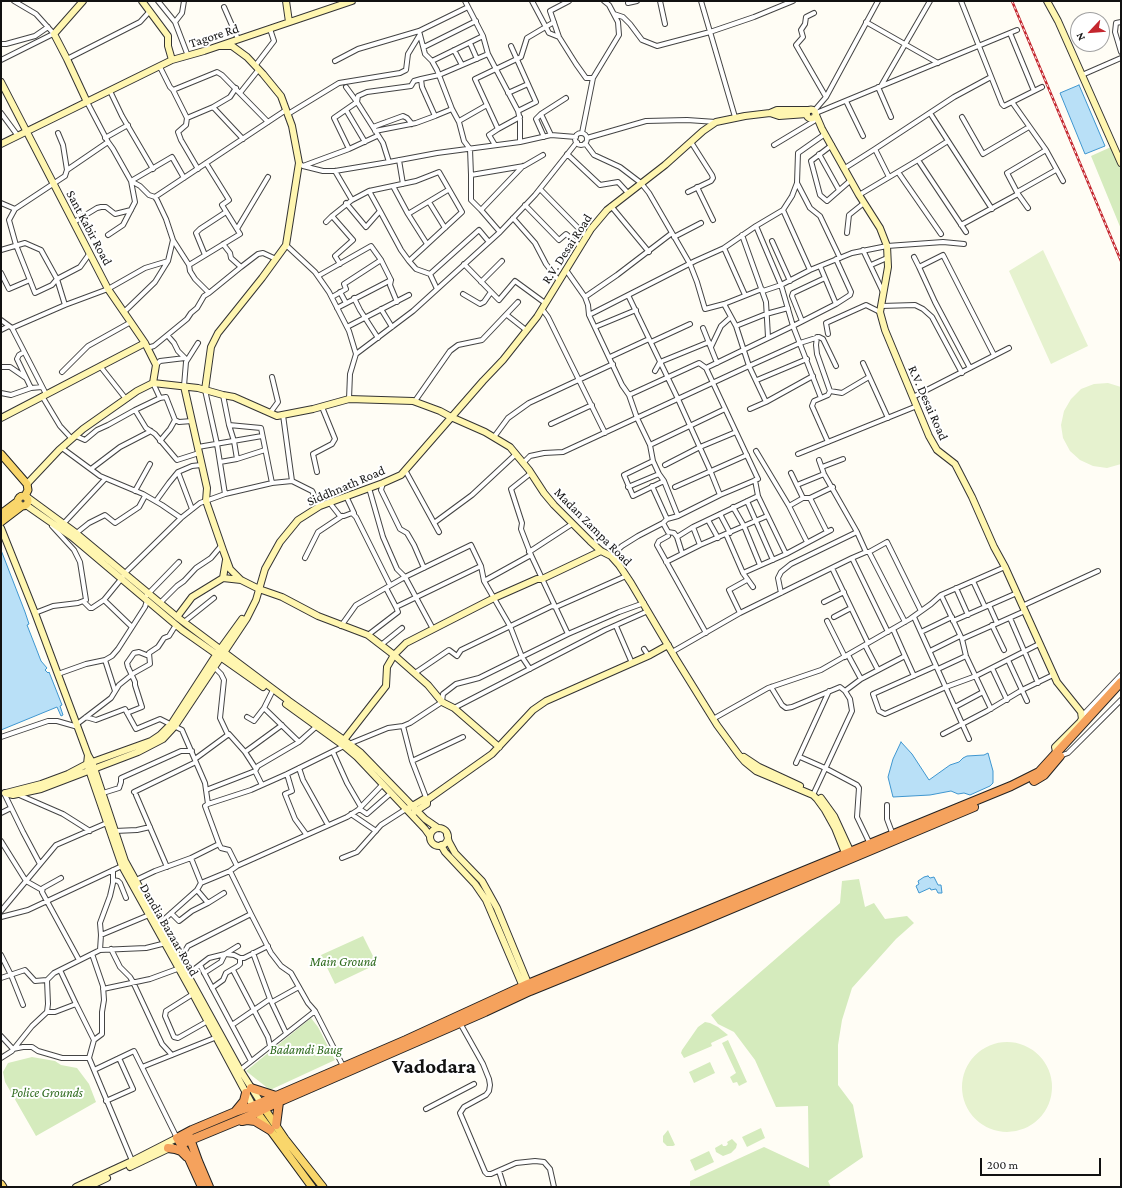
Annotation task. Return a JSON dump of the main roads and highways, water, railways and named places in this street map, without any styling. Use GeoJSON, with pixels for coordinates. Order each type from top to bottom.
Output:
{"type":"FeatureCollection","features":[{"type":"Feature","properties":{"kind":"highway"},"geometry":{"type":"LineString","coordinates":[[849,856],[870,844],[1011,786],[1036,774],[1058,754],[1121,682]]}},
{"type":"Feature","properties":{"kind":"highway"},"geometry":{"type":"LineString","coordinates":[[1078,732],[1121,690]]}},
{"type":"Feature","properties":{"kind":"highway"},"geometry":{"type":"LineString","coordinates":[[235,1122],[277,1099],[459,1020],[527,988],[849,856],[958,814],[1034,781],[1044,775],[1058,754]]}},
{"type":"Feature","properties":{"kind":"highway"},"geometry":{"type":"LineString","coordinates":[[234,1112],[244,1101],[249,1091],[277,1099]]}},
{"type":"Feature","properties":{"kind":"highway"},"geometry":{"type":"LineString","coordinates":[[189,1136],[235,1122],[247,1120],[255,1121],[273,1128],[277,1099]]}},
{"type":"Feature","properties":{"kind":"highway"},"geometry":{"type":"LineString","coordinates":[[202,1187],[191,1162],[179,1141],[234,1112],[259,1108]]}},
{"type":"Feature","properties":{"kind":"highway"},"geometry":{"type":"LineString","coordinates":[[189,1136],[209,1187]]}},
{"type":"Feature","properties":{"kind":"highway"},"geometry":{"type":"LineString","coordinates":[[168,1148],[181,1151],[191,1162]]}},
{"type":"Feature","properties":{"kind":"main road"},"geometry":{"type":"LineString","coordinates":[[1,454],[27,484],[28,490],[24,501],[1,522]]}},
{"type":"Feature","properties":{"kind":"main road"},"geometry":{"type":"LineString","coordinates":[[1,514],[24,501]]}},
{"type":"Feature","properties":{"kind":"main road"},"geometry":{"type":"LineString","coordinates":[[259,1108],[312,1187]]}},
{"type":"Feature","properties":{"kind":"main road"},"geometry":{"type":"LineString","coordinates":[[273,1128],[323,1187]]}},
{"type":"Feature","properties":{"kind":"water"},"geometry":{"type":"Polygon","coordinates":[[[1079,85],[1105,146],[1085,154],[1060,93],[1079,85]]]}},
{"type":"Feature","properties":{"kind":"water"},"geometry":{"type":"Polygon","coordinates":[[[1,550],[25,612],[29,624],[27,625],[41,661],[47,668],[45,670],[48,673],[49,672],[62,705],[60,706],[63,715],[61,716],[57,707],[1,730],[1,550]]]}},
{"type":"Feature","properties":{"kind":"water"},"geometry":{"type":"Polygon","coordinates":[[[901,742],[912,754],[929,780],[950,765],[959,762],[967,756],[984,755],[988,753],[993,771],[993,783],[990,786],[970,795],[964,793],[958,794],[951,791],[930,795],[893,797],[888,777],[893,759],[901,742]]]}},
{"type":"Feature","properties":{"kind":"water"},"geometry":{"type":"Polygon","coordinates":[[[928,876],[930,878],[934,877],[938,885],[941,885],[942,893],[938,893],[936,889],[931,890],[930,888],[919,893],[916,886],[919,884],[918,881],[928,876]]]}},
{"type":"Feature","properties":{"kind":"railway"},"geometry":{"type":"LineString","coordinates":[[1012,1],[1121,261]]}},
{"type":"Feature","properties":{"kind":"district","name":"Vadodara"},"geometry":{"type":"Point","coordinates":[434,1067]}},
{"type":"Feature","properties":{"kind":"park label","name":"Main Ground"},"geometry":{"type":"Point","coordinates":[343,962]}},
{"type":"Feature","properties":{"kind":"park label","name":"Badamdi Baug"},"geometry":{"type":"Point","coordinates":[306,1050]}},
{"type":"Feature","properties":{"kind":"park label","name":"Police Grounds"},"geometry":{"type":"Point","coordinates":[47,1093]}}]}
